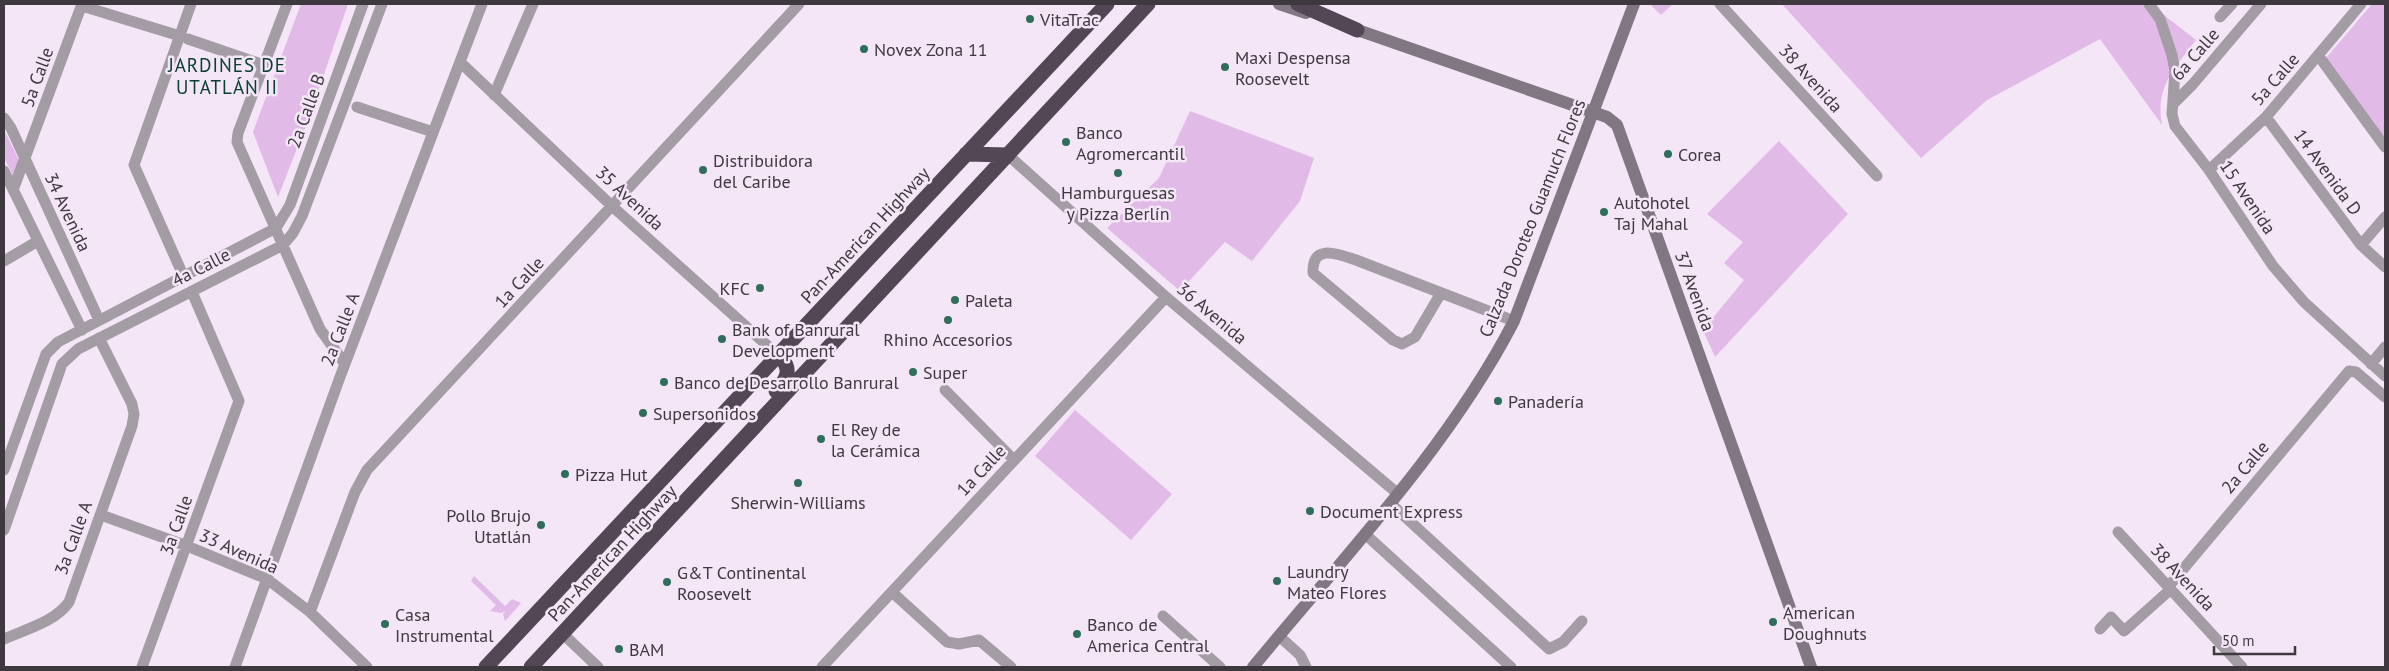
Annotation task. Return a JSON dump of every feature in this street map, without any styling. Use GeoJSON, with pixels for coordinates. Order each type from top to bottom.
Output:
{"type":"FeatureCollection","features":[{"type":"Feature","properties":{"kind":"highway","name":"Pan-American Highway"},"geometry":{"type":"LineString","coordinates":[[486,667],[1107,4]]}},
{"type":"Feature","properties":{"kind":"highway","name":"Pan-American Highway"},"geometry":{"type":"LineString","coordinates":[[531,667],[1148,4]]}},
{"type":"Feature","properties":{"kind":"highway"},"geometry":{"type":"LineString","coordinates":[[1298,4],[1358,30]]}},
{"type":"Feature","properties":{"kind":"highway"},"geometry":{"type":"LineString","coordinates":[[966,154],[1008,155]]}},
{"type":"Feature","properties":{"kind":"highway"},"geometry":{"type":"LineString","coordinates":[[762,419],[768,399],[787,376],[787,365],[779,356]]}},
{"type":"Feature","properties":{"kind":"street"},"geometry":{"type":"LineString","coordinates":[[183,276],[136,172],[134,160],[184,37],[191,4]]}},
{"type":"Feature","properties":{"kind":"street"},"geometry":{"type":"LineString","coordinates":[[287,4],[238,134],[237,142],[320,329],[345,364]]}},
{"type":"Feature","properties":{"kind":"street","name":"2a Calle B"},"geometry":{"type":"LineString","coordinates":[[276,228],[290,205],[363,4]]}},
{"type":"Feature","properties":{"kind":"street","name":"4a Calle"},"geometry":{"type":"LineString","coordinates":[[4,530],[62,364],[78,349],[283,245],[293,233],[302,216],[382,4]]}},
{"type":"Feature","properties":{"kind":"street","name":"2a Calle A"},"geometry":{"type":"LineString","coordinates":[[235,667],[345,364],[482,4]]}},
{"type":"Feature","properties":{"kind":"street"},"geometry":{"type":"LineString","coordinates":[[494,95],[532,4]]}},
{"type":"Feature","properties":{"kind":"street","name":"1a Calle"},"geometry":{"type":"LineString","coordinates":[[310,612],[360,481],[367,470],[613,207],[799,4]]}},
{"type":"Feature","properties":{"kind":"street","name":"37 Avenida"},"geometry":{"type":"LineString","coordinates":[[1279,4],[1612,119],[1618,125],[1811,667]]}},
{"type":"Feature","properties":{"kind":"street","name":"Calzada Doroteo Guamuch Flores"},"geometry":{"type":"LineString","coordinates":[[1253,667],[1394,498],[1456,416],[1497,354],[1514,321],[1634,4]]}},
{"type":"Feature","properties":{"kind":"street","name":"38 Avenida"},"geometry":{"type":"LineString","coordinates":[[1720,4],[1876,176]]}},
{"type":"Feature","properties":{"kind":"street","name":"15 Avenida"},"geometry":{"type":"LineString","coordinates":[[2149,4],[2160,19],[2172,55],[2175,71],[2173,120],[2176,126],[2209,170],[2273,266],[2304,302],[2385,376]]}},
{"type":"Feature","properties":{"kind":"street","name":"6a Calle"},"geometry":{"type":"LineString","coordinates":[[2220,17],[2232,4]]}},
{"type":"Feature","properties":{"kind":"street","name":"6a Calle"},"geometry":{"type":"LineString","coordinates":[[2173,104],[2193,84],[2261,4]]}},
{"type":"Feature","properties":{"kind":"street","name":"5a Calle"},"geometry":{"type":"LineString","coordinates":[[2209,170],[2266,117],[2361,4]]}},
{"type":"Feature","properties":{"kind":"street"},"geometry":{"type":"LineString","coordinates":[[82,5],[184,37],[264,65]]}},
{"type":"Feature","properties":{"kind":"street","name":"5a Calle"},"geometry":{"type":"LineString","coordinates":[[13,190],[82,5]]}},
{"type":"Feature","properties":{"kind":"street"},"geometry":{"type":"LineString","coordinates":[[2318,55],[2385,147]]}},
{"type":"Feature","properties":{"kind":"street","name":"35 Avenida"},"geometry":{"type":"LineString","coordinates":[[460,62],[613,207],[779,356]]}},
{"type":"Feature","properties":{"kind":"street"},"geometry":{"type":"LineString","coordinates":[[330,98],[344,103]]}},
{"type":"Feature","properties":{"kind":"street"},"geometry":{"type":"LineString","coordinates":[[357,107],[433,132]]}},
{"type":"Feature","properties":{"kind":"street","name":"14 Avenida D"},"geometry":{"type":"LineString","coordinates":[[2266,117],[2361,245],[2385,267]]}},
{"type":"Feature","properties":{"kind":"street","name":"34 Avenida"},"geometry":{"type":"LineString","coordinates":[[4,118],[11,128],[99,320]]}},
{"type":"Feature","properties":{"kind":"street","name":"36 Avenida"},"geometry":{"type":"LineString","coordinates":[[1008,155],[1394,498],[1549,649],[1563,642],[1582,622]]}},
{"type":"Feature","properties":{"kind":"street"},"geometry":{"type":"LineString","coordinates":[[4,171],[82,330]]}},
{"type":"Feature","properties":{"kind":"street"},"geometry":{"type":"LineString","coordinates":[[30,225],[49,212]]}},
{"type":"Feature","properties":{"kind":"street"},"geometry":{"type":"LineString","coordinates":[[2361,245],[2385,217]]}},
{"type":"Feature","properties":{"kind":"street","name":"4a Calle"},"geometry":{"type":"LineString","coordinates":[[4,470],[46,354],[58,342],[142,296],[276,228]]}},
{"type":"Feature","properties":{"kind":"street"},"geometry":{"type":"LineString","coordinates":[[4,261],[38,241]]}},
{"type":"Feature","properties":{"kind":"street"},"geometry":{"type":"LineString","coordinates":[[1441,292],[1415,337],[1402,344],[1393,340],[1314,273],[1313,265],[1324,252],[1336,253],[1441,292],[1514,321]]}},
{"type":"Feature","properties":{"kind":"street"},"geometry":{"type":"LineString","coordinates":[[224,254],[232,271]]}},
{"type":"Feature","properties":{"kind":"street","name":"3a Calle"},"geometry":{"type":"LineString","coordinates":[[142,667],[237,410],[236,393],[192,292]]}},
{"type":"Feature","properties":{"kind":"street"},"geometry":{"type":"LineString","coordinates":[[142,296],[149,313]]}},
{"type":"Feature","properties":{"kind":"street","name":"1a Calle"},"geometry":{"type":"LineString","coordinates":[[822,667],[1166,297]]}},
{"type":"Feature","properties":{"kind":"street","name":"3a Calle A"},"geometry":{"type":"LineString","coordinates":[[4,639],[62,611],[69,602],[132,426],[134,414],[132,404],[100,338]]}},
{"type":"Feature","properties":{"kind":"street"},"geometry":{"type":"LineString","coordinates":[[2371,364],[2385,347]]}},
{"type":"Feature","properties":{"kind":"street"},"geometry":{"type":"LineString","coordinates":[[42,366],[59,372]]}},
{"type":"Feature","properties":{"kind":"street","name":"2a Calle"},"geometry":{"type":"LineString","coordinates":[[2100,629],[2111,617],[2124,631],[2170,588],[2349,371],[2356,372],[2385,397]]}},
{"type":"Feature","properties":{"kind":"street"},"geometry":{"type":"LineString","coordinates":[[945,390],[1014,460]]}},
{"type":"Feature","properties":{"kind":"street","name":"33 Avenida"},"geometry":{"type":"LineString","coordinates":[[101,515],[187,546],[267,579],[310,612],[367,667]]}},
{"type":"Feature","properties":{"kind":"street","name":"38 Avenida"},"geometry":{"type":"LineString","coordinates":[[2118,532],[2242,667]]}},
{"type":"Feature","properties":{"kind":"street"},"geometry":{"type":"LineString","coordinates":[[1365,534],[1511,667]]}},
{"type":"Feature","properties":{"kind":"street"},"geometry":{"type":"LineString","coordinates":[[892,592],[947,642],[953,645],[979,640],[1011,667]]}},
{"type":"Feature","properties":{"kind":"street"},"geometry":{"type":"LineString","coordinates":[[1163,616],[1220,667]]}},
{"type":"Feature","properties":{"kind":"street"},"geometry":{"type":"LineString","coordinates":[[563,634],[598,667]]}},
{"type":"Feature","properties":{"kind":"street"},"geometry":{"type":"LineString","coordinates":[[1279,636],[1300,655],[1306,667]]}},
{"type":"Feature","properties":{"kind":"shaded area"},"geometry":{"type":"Polygon","coordinates":[[[301,4],[348,4],[309,118],[278,197],[253,132],[301,4]]]}},
{"type":"Feature","properties":{"kind":"shaded area"},"geometry":{"type":"Polygon","coordinates":[[[1650,4],[1673,4],[1661,15],[1650,4]]]}},
{"type":"Feature","properties":{"kind":"shaded area"},"geometry":{"type":"Polygon","coordinates":[[[1782,4],[2150,4],[2196,40],[2168,79],[2164,89],[2161,100],[2162,125],[2100,39],[1987,100],[1921,158],[1782,4]]]}},
{"type":"Feature","properties":{"kind":"shaded area"},"geometry":{"type":"Polygon","coordinates":[[[2372,4],[2385,4],[2385,139],[2326,58],[2372,4]]]}},
{"type":"Feature","properties":{"kind":"shaded area"},"geometry":{"type":"Polygon","coordinates":[[[1190,111],[1314,158],[1300,201],[1252,261],[1225,242],[1180,291],[1107,228],[1159,178],[1190,111]]]}},
{"type":"Feature","properties":{"kind":"shaded area"},"geometry":{"type":"Polygon","coordinates":[[[4,130],[19,160],[14,177],[4,158],[4,130]]]}},
{"type":"Feature","properties":{"kind":"shaded area"},"geometry":{"type":"Polygon","coordinates":[[[1779,141],[1848,214],[1715,357],[1703,330],[1744,280],[1724,263],[1743,242],[1707,214],[1779,141]]]}},
{"type":"Feature","properties":{"kind":"shaded area"},"geometry":{"type":"Polygon","coordinates":[[[1075,410],[1172,494],[1131,540],[1035,456],[1075,410]]]}},
{"type":"Feature","properties":{"kind":"shaded area"},"geometry":{"type":"Polygon","coordinates":[[[474,576],[505,606],[512,599],[521,603],[505,621],[503,614],[506,611],[501,613],[490,611],[496,605],[471,581],[474,576]]]}},
{"type":"Feature","properties":{"kind":"place","name":"VitaTrac"},"geometry":{"type":"Point","coordinates":[1030,19]}},
{"type":"Feature","properties":{"kind":"place","name":"Novex Zona 11"},"geometry":{"type":"Point","coordinates":[864,49]}},
{"type":"Feature","properties":{"kind":"place","name":"Maxi Despensa Roosevelt"},"geometry":{"type":"Point","coordinates":[1225,67]}},
{"type":"Feature","properties":{"kind":"place","name":"Banco Agromercantil"},"geometry":{"type":"Point","coordinates":[1066,142]}},
{"type":"Feature","properties":{"kind":"place","name":"Corea"},"geometry":{"type":"Point","coordinates":[1668,154]}},
{"type":"Feature","properties":{"kind":"place","name":"Distribuidora del Caribe"},"geometry":{"type":"Point","coordinates":[703,170]}},
{"type":"Feature","properties":{"kind":"place","name":"Hamburguesas y Pizza Berlín"},"geometry":{"type":"Point","coordinates":[1118,173]}},
{"type":"Feature","properties":{"kind":"place","name":"Autohotel Taj Mahal"},"geometry":{"type":"Point","coordinates":[1604,212]}},
{"type":"Feature","properties":{"kind":"place","name":"KFC"},"geometry":{"type":"Point","coordinates":[760,288]}},
{"type":"Feature","properties":{"kind":"place","name":"Paleta"},"geometry":{"type":"Point","coordinates":[955,300]}},
{"type":"Feature","properties":{"kind":"place","name":"Rhino Accesorios"},"geometry":{"type":"Point","coordinates":[948,320]}},
{"type":"Feature","properties":{"kind":"place","name":"Bank of Banrural Development"},"geometry":{"type":"Point","coordinates":[722,339]}},
{"type":"Feature","properties":{"kind":"place","name":"Super"},"geometry":{"type":"Point","coordinates":[913,372]}},
{"type":"Feature","properties":{"kind":"place","name":"Banco de Desarrollo Banrural"},"geometry":{"type":"Point","coordinates":[664,382]}},
{"type":"Feature","properties":{"kind":"place","name":"Panadería"},"geometry":{"type":"Point","coordinates":[1498,401]}},
{"type":"Feature","properties":{"kind":"place","name":"Supersonidos"},"geometry":{"type":"Point","coordinates":[643,413]}},
{"type":"Feature","properties":{"kind":"place","name":"El Rey de la Cerámica"},"geometry":{"type":"Point","coordinates":[821,439]}},
{"type":"Feature","properties":{"kind":"place","name":"Pizza Hut"},"geometry":{"type":"Point","coordinates":[565,474]}},
{"type":"Feature","properties":{"kind":"place","name":"Sherwin-Williams"},"geometry":{"type":"Point","coordinates":[798,483]}},
{"type":"Feature","properties":{"kind":"place","name":"Document Express"},"geometry":{"type":"Point","coordinates":[1310,511]}},
{"type":"Feature","properties":{"kind":"place","name":"Pollo Brujo Utatlán"},"geometry":{"type":"Point","coordinates":[541,525]}},
{"type":"Feature","properties":{"kind":"place","name":"Laundry Mateo Flores"},"geometry":{"type":"Point","coordinates":[1277,581]}},
{"type":"Feature","properties":{"kind":"place","name":"G&T Continental Roosevelt"},"geometry":{"type":"Point","coordinates":[667,582]}},
{"type":"Feature","properties":{"kind":"place","name":"American Doughnuts"},"geometry":{"type":"Point","coordinates":[1773,622]}},
{"type":"Feature","properties":{"kind":"place","name":"Casa Instrumental"},"geometry":{"type":"Point","coordinates":[385,624]}},
{"type":"Feature","properties":{"kind":"place","name":"Banco de America Central"},"geometry":{"type":"Point","coordinates":[1077,634]}},
{"type":"Feature","properties":{"kind":"place","name":"BAM"},"geometry":{"type":"Point","coordinates":[619,649]}},
{"type":"Feature","properties":{"kind":"district","name":"JARDINES DE UTATLÁN II"},"geometry":{"type":"Point","coordinates":[227,76]}}]}
